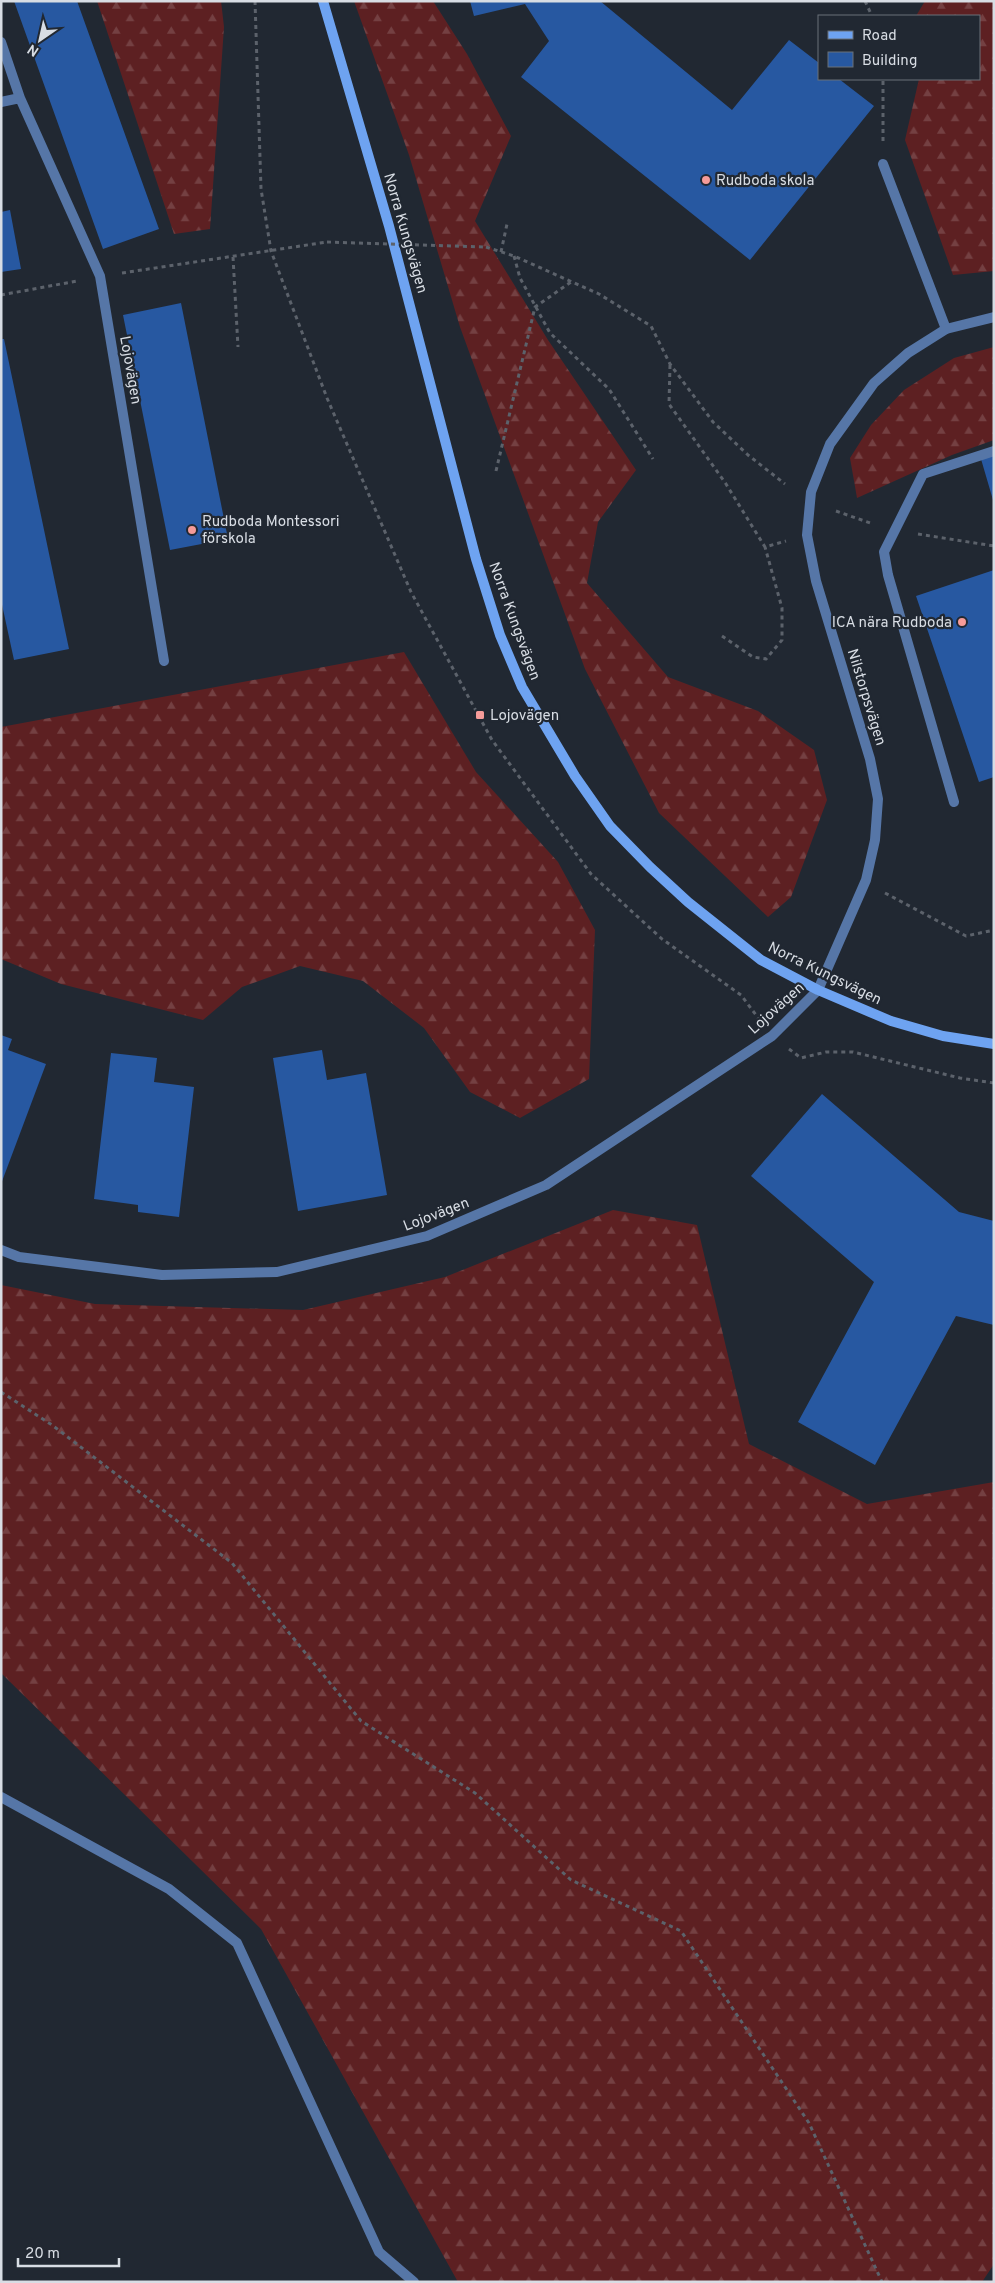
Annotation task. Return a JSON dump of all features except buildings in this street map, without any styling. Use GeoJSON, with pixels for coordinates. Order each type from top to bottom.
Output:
{"type":"FeatureCollection","features":[{"type":"Feature","properties":{"kind":"main road","name":"Norra Kungsvägen"},"geometry":{"type":"LineString","coordinates":[[323,1],[389,226],[476,560],[500,635],[522,687],[547,732],[610,826],[688,902],[761,960],[818,990],[891,1021],[944,1036],[994,1044]]}},
{"type":"Feature","properties":{"kind":"street","name":"Lojovägen"},"geometry":{"type":"LineString","coordinates":[[1,42],[20,98],[100,276],[164,661]]}},
{"type":"Feature","properties":{"kind":"street"},"geometry":{"type":"LineString","coordinates":[[1,102],[20,98]]}},
{"type":"Feature","properties":{"kind":"street"},"geometry":{"type":"LineString","coordinates":[[883,164],[946,329]]}},
{"type":"Feature","properties":{"kind":"street","name":"Nilstorpsvägen"},"geometry":{"type":"LineString","coordinates":[[818,990],[866,880],[875,840],[878,799],[870,759],[816,581],[807,535],[811,492],[830,444],[874,383],[908,353],[946,329],[994,317]]}},
{"type":"Feature","properties":{"kind":"street"},"geometry":{"type":"LineString","coordinates":[[954,802],[888,575],[884,552],[924,474],[994,451]]}},
{"type":"Feature","properties":{"kind":"street","name":"Lojovägen"},"geometry":{"type":"LineString","coordinates":[[1,1250],[19,1257],[162,1275],[277,1272],[428,1236],[546,1184],[772,1036],[818,990]]}},
{"type":"Feature","properties":{"kind":"street"},"geometry":{"type":"LineString","coordinates":[[1,1797],[169,1889],[237,1943],[379,2252],[414,2282]]}},
{"type":"Feature","properties":{"kind":"path"},"geometry":{"type":"LineString","coordinates":[[865,1],[872,15]]}},
{"type":"Feature","properties":{"kind":"path"},"geometry":{"type":"LineString","coordinates":[[883,80],[883,164]]}},
{"type":"Feature","properties":{"kind":"path"},"geometry":{"type":"LineString","coordinates":[[501,252],[507,224]]}},
{"type":"Feature","properties":{"kind":"path"},"geometry":{"type":"LineString","coordinates":[[1,295],[100,276],[327,242],[486,247],[514,256],[599,294],[651,326],[670,364],[713,422],[748,455],[785,484]]}},
{"type":"Feature","properties":{"kind":"path"},"geometry":{"type":"LineString","coordinates":[[514,256],[520,278],[550,333],[608,389],[653,459]]}},
{"type":"Feature","properties":{"kind":"path"},"geometry":{"type":"LineString","coordinates":[[233,257],[238,347]]}},
{"type":"Feature","properties":{"kind":"path"},"geometry":{"type":"LineString","coordinates":[[496,471],[536,307],[571,282]]}},
{"type":"Feature","properties":{"kind":"path"},"geometry":{"type":"LineString","coordinates":[[670,364],[669,404],[726,484],[765,547],[782,608],[782,640],[766,659],[753,658],[722,636]]}},
{"type":"Feature","properties":{"kind":"path"},"geometry":{"type":"LineString","coordinates":[[765,547],[807,535]]}},
{"type":"Feature","properties":{"kind":"path"},"geometry":{"type":"LineString","coordinates":[[866,880],[901,904],[966,936],[994,930]]}},
{"type":"Feature","properties":{"kind":"path"},"geometry":{"type":"LineString","coordinates":[[1,1392],[52,1425],[232,1563],[361,1721],[475,1794],[570,1880],[682,1931],[809,2123],[882,2282]]}},
{"type":"Feature","properties":{"kind":"green space"},"geometry":{"type":"Polygon","coordinates":[[[97,1],[221,1],[224,27],[210,229],[174,234],[97,1]]]}},
{"type":"Feature","properties":{"kind":"green space"},"geometry":{"type":"Polygon","coordinates":[[[354,1],[433,1],[467,54],[511,136],[475,221],[548,340],[636,470],[598,522],[587,583],[668,677],[758,711],[814,750],[827,800],[791,897],[768,917],[659,813],[585,669],[460,327],[409,155],[354,1]]]}},
{"type":"Feature","properties":{"kind":"green space"},"geometry":{"type":"Polygon","coordinates":[[[925,1],[994,1],[994,271],[953,275],[905,140],[919,80],[980,80],[980,15],[917,15],[925,1]]]}},
{"type":"Feature","properties":{"kind":"green space"},"geometry":{"type":"Polygon","coordinates":[[[994,347],[994,440],[952,455],[857,498],[850,458],[871,425],[904,390],[954,358],[994,347]]]}},
{"type":"Feature","properties":{"kind":"green space"},"geometry":{"type":"Polygon","coordinates":[[[404,652],[476,772],[558,862],[595,930],[589,1079],[520,1118],[470,1092],[424,1028],[363,981],[300,966],[242,987],[203,1020],[61,984],[1,959],[1,727],[404,652]]]}},
{"type":"Feature","properties":{"kind":"green space"},"geometry":{"type":"Polygon","coordinates":[[[613,1210],[697,1225],[749,1444],[867,1504],[994,1482],[994,2264],[982,2282],[458,2282],[261,1929],[1,1673],[1,1285],[95,1304],[303,1310],[445,1277],[613,1210]]]}},
{"type":"Feature","properties":{"kind":"place","name":"Rudboda skola"},"geometry":{"type":"Point","coordinates":[706,180]}},
{"type":"Feature","properties":{"kind":"place","name":"Rudboda Montessori förskola"},"geometry":{"type":"Point","coordinates":[192,530]}},
{"type":"Feature","properties":{"kind":"place","name":"ICA nära Rudboda"},"geometry":{"type":"Point","coordinates":[962,622]}},
{"type":"Feature","properties":{"kind":"place","name":"Lojovägen"},"geometry":{"type":"Point","coordinates":[480,715]}}]}
